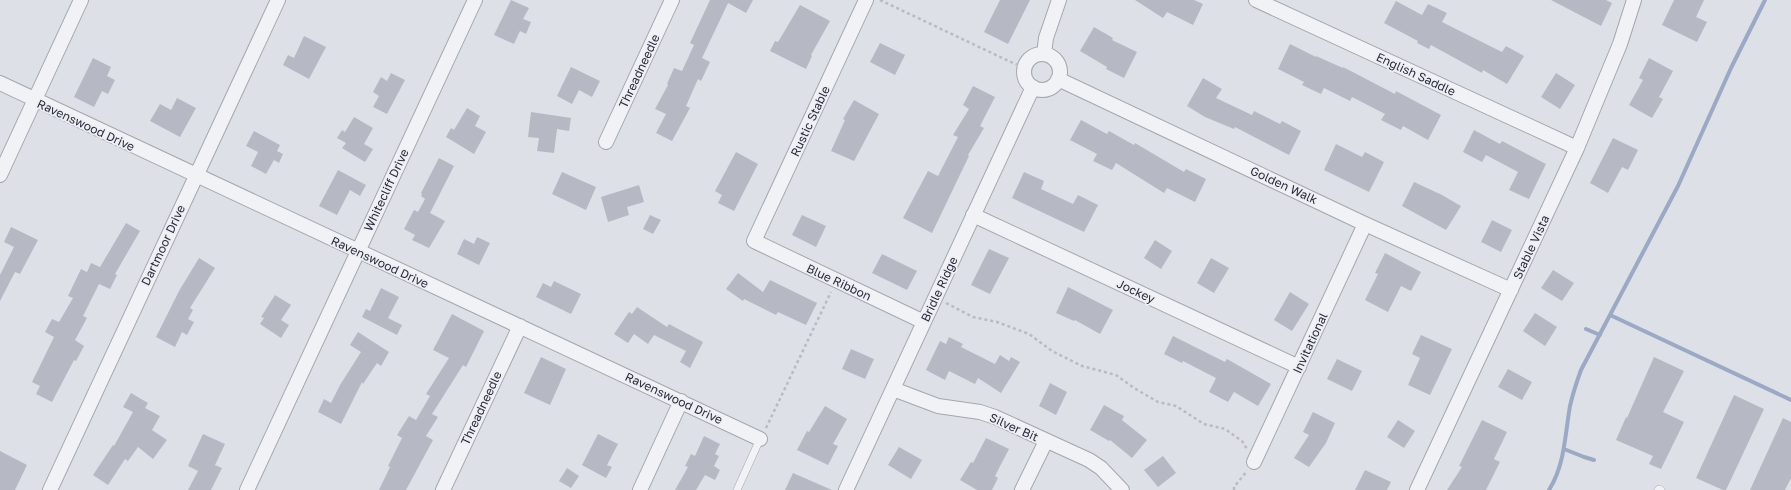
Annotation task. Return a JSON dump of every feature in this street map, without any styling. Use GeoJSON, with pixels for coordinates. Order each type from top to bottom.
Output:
{"type":"FeatureCollection","features":[{"type":"Feature","properties":{"kind":"street"},"geometry":{"type":"LineString","coordinates":[[0,175],[82,0]]}},
{"type":"Feature","properties":{"kind":"street","name":"Dartmoor Drive"},"geometry":{"type":"LineString","coordinates":[[50,490],[278,0]]}},
{"type":"Feature","properties":{"kind":"street","name":"Whitecliff Drive"},"geometry":{"type":"LineString","coordinates":[[247,490],[475,0]]}},
{"type":"Feature","properties":{"kind":"street","name":"Threadneedle"},"geometry":{"type":"LineString","coordinates":[[606,142],[672,0]]}},
{"type":"Feature","properties":{"kind":"street","name":"Rustic Stable"},"geometry":{"type":"LineString","coordinates":[[754,241],[866,0]]}},
{"type":"Feature","properties":{"kind":"street"},"geometry":{"type":"LineString","coordinates":[[1044,54],[1046,38],[1059,0]]}},
{"type":"Feature","properties":{"kind":"street","name":"English Saddle"},"geometry":{"type":"LineString","coordinates":[[1256,0],[1577,148]]}},
{"type":"Feature","properties":{"kind":"street","name":"Stable Vista"},"geometry":{"type":"LineString","coordinates":[[1417,490],[1577,148],[1620,44],[1634,0]]}},
{"type":"Feature","properties":{"kind":"street"},"geometry":{"type":"LineString","coordinates":[[1044,54],[1051,56],[1059,66],[1058,79],[1054,85],[1048,89],[1040,90],[1033,87],[1025,78],[1025,66],[1032,56],[1044,54]]}},
{"type":"Feature","properties":{"kind":"street","name":"Golden Walk"},"geometry":{"type":"LineString","coordinates":[[1058,79],[1365,224],[1511,290]]}},
{"type":"Feature","properties":{"kind":"street","name":"Ravenswood Drive"},"geometry":{"type":"LineString","coordinates":[[0,83],[357,252],[520,326],[760,439]]}},
{"type":"Feature","properties":{"kind":"street","name":"Bridle Ridge"},"geometry":{"type":"LineString","coordinates":[[846,490],[1033,87]]}},
{"type":"Feature","properties":{"kind":"street","name":"Jockey"},"geometry":{"type":"LineString","coordinates":[[974,215],[1299,367]]}},
{"type":"Feature","properties":{"kind":"street","name":"Invitational"},"geometry":{"type":"LineString","coordinates":[[1254,462],[1365,224]]}},
{"type":"Feature","properties":{"kind":"street","name":"Blue Ribbon"},"geometry":{"type":"LineString","coordinates":[[754,241],[924,322]]}},
{"type":"Feature","properties":{"kind":"street","name":"Threadneedle"},"geometry":{"type":"LineString","coordinates":[[443,490],[520,326]]}},
{"type":"Feature","properties":{"kind":"street","name":"Silver Bit"},"geometry":{"type":"LineString","coordinates":[[893,389],[938,406],[988,415],[1089,460],[1101,468],[1122,490]]}},
{"type":"Feature","properties":{"kind":"street"},"geometry":{"type":"LineString","coordinates":[[640,490],[681,401]]}},
{"type":"Feature","properties":{"kind":"street"},"geometry":{"type":"LineString","coordinates":[[1022,490],[1046,441]]}},
{"type":"Feature","properties":{"kind":"lane"},"geometry":{"type":"LineString","coordinates":[[737,490],[760,439]]}},
{"type":"Feature","properties":{"kind":"lane"},"geometry":{"type":"LineString","coordinates":[[1658,490],[1662,490]]}},
{"type":"Feature","properties":{"kind":"path"},"geometry":{"type":"LineString","coordinates":[[880,0],[1015,64],[1025,66]]}},
{"type":"Feature","properties":{"kind":"path"},"geometry":{"type":"LineString","coordinates":[[760,439],[836,281]]}},
{"type":"Feature","properties":{"kind":"path"},"geometry":{"type":"LineString","coordinates":[[935,298],[973,317],[997,322],[1029,334],[1052,351],[1082,366],[1116,374],[1134,388],[1158,402],[1176,406],[1204,424],[1225,429],[1242,441],[1254,462],[1234,487],[1234,490]]}},
{"type":"Feature","properties":{"kind":"building"},"geometry":{"type":"Polygon","coordinates":[[[511,0],[529,8],[523,19],[531,22],[526,34],[520,31],[514,44],[494,35],[511,0]]]}},
{"type":"Feature","properties":{"kind":"building"},"geometry":{"type":"Polygon","coordinates":[[[710,0],[753,0],[746,13],[728,3],[702,58],[710,62],[701,81],[698,79],[686,106],[690,108],[672,141],[656,133],[666,114],[655,109],[668,85],[667,84],[674,68],[682,71],[694,45],[690,43],[710,0]]]}},
{"type":"Feature","properties":{"kind":"building"},"geometry":{"type":"Polygon","coordinates":[[[1000,0],[1030,0],[1008,44],[984,32],[1000,0]]]}},
{"type":"Feature","properties":{"kind":"building"},"geometry":{"type":"Polygon","coordinates":[[[1135,0],[1194,0],[1203,4],[1193,25],[1167,12],[1163,18],[1135,0]]]}},
{"type":"Feature","properties":{"kind":"building"},"geometry":{"type":"Polygon","coordinates":[[[1551,0],[1606,0],[1612,3],[1601,26],[1551,0]]]}},
{"type":"Feature","properties":{"kind":"building"},"geometry":{"type":"Polygon","coordinates":[[[1674,0],[1704,0],[1696,17],[1707,22],[1697,42],[1662,25],[1674,0]]]}},
{"type":"Feature","properties":{"kind":"building"},"geometry":{"type":"Polygon","coordinates":[[[1396,1],[1422,15],[1428,4],[1447,13],[1442,22],[1502,52],[1506,46],[1524,56],[1507,84],[1483,70],[1482,73],[1431,45],[1429,49],[1417,43],[1418,41],[1384,23],[1396,1]]]}},
{"type":"Feature","properties":{"kind":"building"},"geometry":{"type":"Polygon","coordinates":[[[800,5],[830,21],[811,55],[812,56],[806,69],[770,51],[775,41],[778,42],[800,5]]]}},
{"type":"Feature","properties":{"kind":"building"},"geometry":{"type":"Polygon","coordinates":[[[1094,27],[1113,38],[1112,40],[1137,52],[1124,78],[1106,69],[1107,67],[1080,51],[1094,27]]]}},
{"type":"Feature","properties":{"kind":"building"},"geometry":{"type":"Polygon","coordinates":[[[304,36],[326,47],[309,79],[283,65],[288,55],[294,58],[304,36]]]}},
{"type":"Feature","properties":{"kind":"building"},"geometry":{"type":"Polygon","coordinates":[[[880,43],[905,55],[895,75],[870,62],[880,43]]]}},
{"type":"Feature","properties":{"kind":"building"},"geometry":{"type":"Polygon","coordinates":[[[1290,44],[1316,57],[1343,67],[1395,94],[1396,91],[1441,115],[1428,140],[1403,126],[1401,130],[1381,120],[1385,114],[1352,97],[1350,101],[1324,88],[1321,94],[1302,85],[1304,82],[1278,69],[1290,44]]]}},
{"type":"Feature","properties":{"kind":"building"},"geometry":{"type":"Polygon","coordinates":[[[93,58],[111,67],[107,76],[115,80],[108,94],[102,91],[94,107],[74,97],[93,58]]]}},
{"type":"Feature","properties":{"kind":"building"},"geometry":{"type":"Polygon","coordinates":[[[1649,58],[1673,71],[1659,97],[1663,99],[1652,118],[1629,105],[1643,80],[1639,78],[1649,58]]]}},
{"type":"Feature","properties":{"kind":"building"},"geometry":{"type":"Polygon","coordinates":[[[571,67],[600,81],[592,97],[579,90],[572,104],[557,96],[571,67]]]}},
{"type":"Feature","properties":{"kind":"building"},"geometry":{"type":"Polygon","coordinates":[[[391,73],[405,80],[387,114],[373,107],[379,96],[373,92],[381,77],[387,81],[391,73]]]}},
{"type":"Feature","properties":{"kind":"building"},"geometry":{"type":"Polygon","coordinates":[[[1556,73],[1575,85],[1560,109],[1541,97],[1556,73]]]}},
{"type":"Feature","properties":{"kind":"building"},"geometry":{"type":"Polygon","coordinates":[[[1203,78],[1222,89],[1216,98],[1252,115],[1254,111],[1280,124],[1282,121],[1301,131],[1289,155],[1235,127],[1234,129],[1205,117],[1187,106],[1203,78]]]}},
{"type":"Feature","properties":{"kind":"building"},"geometry":{"type":"Polygon","coordinates":[[[973,86],[995,97],[980,126],[984,128],[968,155],[969,156],[932,233],[903,218],[928,171],[938,176],[958,137],[953,135],[969,109],[963,105],[973,86]]]}},
{"type":"Feature","properties":{"kind":"building"},"geometry":{"type":"Polygon","coordinates":[[[177,98],[196,108],[180,137],[150,121],[160,104],[171,110],[177,98]]]}},
{"type":"Feature","properties":{"kind":"building"},"geometry":{"type":"Polygon","coordinates":[[[854,100],[879,114],[854,161],[831,151],[845,120],[843,119],[854,100]]]}},
{"type":"Feature","properties":{"kind":"building"},"geometry":{"type":"Polygon","coordinates":[[[467,108],[480,116],[475,126],[486,132],[474,154],[446,137],[451,128],[454,130],[467,108]]]}},
{"type":"Feature","properties":{"kind":"building"},"geometry":{"type":"Polygon","coordinates":[[[531,112],[571,118],[569,131],[557,129],[554,153],[537,151],[539,138],[528,137],[531,112]]]}},
{"type":"Feature","properties":{"kind":"building"},"geometry":{"type":"Polygon","coordinates":[[[354,117],[373,128],[364,144],[373,149],[365,162],[342,148],[346,143],[337,138],[342,130],[345,132],[354,117]]]}},
{"type":"Feature","properties":{"kind":"building"},"geometry":{"type":"Polygon","coordinates":[[[1081,120],[1107,134],[1109,131],[1134,145],[1135,143],[1184,172],[1186,169],[1206,179],[1195,202],[1167,188],[1164,193],[1116,163],[1112,170],[1093,161],[1097,154],[1070,140],[1081,120]]]}},
{"type":"Feature","properties":{"kind":"building"},"geometry":{"type":"Polygon","coordinates":[[[1474,130],[1500,144],[1502,141],[1546,164],[1529,199],[1509,190],[1518,172],[1486,155],[1482,162],[1463,152],[1474,130]]]}},
{"type":"Feature","properties":{"kind":"building"},"geometry":{"type":"Polygon","coordinates":[[[254,131],[280,145],[277,151],[283,154],[279,163],[274,160],[266,174],[251,166],[258,152],[246,146],[254,131]]]}},
{"type":"Feature","properties":{"kind":"building"},"geometry":{"type":"Polygon","coordinates":[[[1613,138],[1638,150],[1628,170],[1622,167],[1608,193],[1590,183],[1613,138]]]}},
{"type":"Feature","properties":{"kind":"building"},"geometry":{"type":"Polygon","coordinates":[[[1336,144],[1362,157],[1365,152],[1384,162],[1369,192],[1324,170],[1336,144]]]}},
{"type":"Feature","properties":{"kind":"building"},"geometry":{"type":"Polygon","coordinates":[[[736,152],[758,164],[734,211],[718,203],[722,195],[715,191],[736,152]]]}},
{"type":"Feature","properties":{"kind":"building"},"geometry":{"type":"Polygon","coordinates":[[[439,158],[454,166],[430,213],[445,221],[429,248],[412,240],[415,235],[404,229],[414,210],[418,212],[425,199],[421,196],[421,193],[439,158]]]}},
{"type":"Feature","properties":{"kind":"building"},"geometry":{"type":"Polygon","coordinates":[[[338,170],[366,185],[360,196],[350,190],[337,215],[319,206],[338,170]]]}},
{"type":"Feature","properties":{"kind":"building"},"geometry":{"type":"Polygon","coordinates":[[[562,172],[596,187],[586,210],[552,194],[562,172]]]}},
{"type":"Feature","properties":{"kind":"building"},"geometry":{"type":"Polygon","coordinates":[[[1024,172],[1044,181],[1041,189],[1073,204],[1078,195],[1098,205],[1084,232],[1012,198],[1024,172]]]}},
{"type":"Feature","properties":{"kind":"building"},"geometry":{"type":"Polygon","coordinates":[[[1414,182],[1461,206],[1446,230],[1402,206],[1414,182]]]}},
{"type":"Feature","properties":{"kind":"building"},"geometry":{"type":"Polygon","coordinates":[[[639,185],[644,202],[627,207],[629,215],[608,222],[601,197],[639,185]]]}},
{"type":"Feature","properties":{"kind":"building"},"geometry":{"type":"Polygon","coordinates":[[[650,215],[661,220],[653,234],[643,229],[650,215]]]}},
{"type":"Feature","properties":{"kind":"building"},"geometry":{"type":"Polygon","coordinates":[[[802,215],[826,226],[816,247],[792,235],[802,215]]]}},
{"type":"Feature","properties":{"kind":"building"},"geometry":{"type":"Polygon","coordinates":[[[1492,220],[1512,230],[1501,252],[1481,242],[1492,220]]]}},
{"type":"Feature","properties":{"kind":"building"},"geometry":{"type":"Polygon","coordinates":[[[126,223],[140,231],[115,274],[117,275],[110,289],[99,284],[83,316],[87,318],[75,340],[84,346],[76,361],[74,360],[52,402],[36,394],[40,386],[32,382],[54,337],[45,332],[52,319],[59,322],[73,298],[68,296],[81,269],[87,272],[91,263],[100,267],[126,223]]]}},
{"type":"Feature","properties":{"kind":"building"},"geometry":{"type":"Polygon","coordinates":[[[11,227],[38,240],[20,274],[15,272],[0,301],[0,275],[14,247],[4,242],[11,227]]]}},
{"type":"Feature","properties":{"kind":"building"},"geometry":{"type":"Polygon","coordinates":[[[477,237],[490,243],[479,265],[457,254],[464,239],[474,244],[477,237]]]}},
{"type":"Feature","properties":{"kind":"building"},"geometry":{"type":"Polygon","coordinates":[[[1155,240],[1172,251],[1161,269],[1144,258],[1155,240]]]}},
{"type":"Feature","properties":{"kind":"building"},"geometry":{"type":"Polygon","coordinates":[[[989,249],[1009,258],[990,294],[971,285],[989,249]]]}},
{"type":"Feature","properties":{"kind":"building"},"geometry":{"type":"Polygon","coordinates":[[[1385,253],[1421,272],[1411,291],[1401,286],[1388,312],[1365,300],[1378,274],[1375,273],[1385,253]]]}},
{"type":"Feature","properties":{"kind":"building"},"geometry":{"type":"Polygon","coordinates":[[[882,254],[917,271],[907,290],[872,273],[882,254]]]}},
{"type":"Feature","properties":{"kind":"building"},"geometry":{"type":"Polygon","coordinates":[[[199,258],[215,268],[190,308],[193,310],[188,319],[194,322],[187,335],[182,332],[175,347],[156,337],[179,291],[199,258]]]}},
{"type":"Feature","properties":{"kind":"building"},"geometry":{"type":"Polygon","coordinates":[[[1211,258],[1229,268],[1214,293],[1197,283],[1211,258]]]}},
{"type":"Feature","properties":{"kind":"building"},"geometry":{"type":"Polygon","coordinates":[[[1553,270],[1574,283],[1562,301],[1541,288],[1553,270]]]}},
{"type":"Feature","properties":{"kind":"building"},"geometry":{"type":"Polygon","coordinates":[[[738,273],[763,292],[770,280],[817,303],[806,325],[778,312],[776,315],[744,299],[743,301],[726,289],[738,273]]]}},
{"type":"Feature","properties":{"kind":"building"},"geometry":{"type":"Polygon","coordinates":[[[554,281],[581,294],[571,314],[536,297],[543,283],[551,287],[554,281]]]}},
{"type":"Feature","properties":{"kind":"building"},"geometry":{"type":"Polygon","coordinates":[[[1068,287],[1113,310],[1100,334],[1075,320],[1074,321],[1056,313],[1068,287]]]}},
{"type":"Feature","properties":{"kind":"building"},"geometry":{"type":"Polygon","coordinates":[[[381,288],[399,297],[388,318],[402,325],[397,335],[362,317],[366,309],[370,311],[381,288]]]}},
{"type":"Feature","properties":{"kind":"building"},"geometry":{"type":"Polygon","coordinates":[[[1290,292],[1309,304],[1292,331],[1274,320],[1290,292]]]}},
{"type":"Feature","properties":{"kind":"building"},"geometry":{"type":"Polygon","coordinates":[[[275,295],[291,305],[281,320],[289,325],[281,338],[260,324],[264,318],[261,317],[275,295]]]}},
{"type":"Feature","properties":{"kind":"building"},"geometry":{"type":"Polygon","coordinates":[[[637,307],[667,327],[669,324],[703,342],[690,368],[680,362],[686,351],[654,335],[648,344],[634,334],[628,343],[614,334],[629,312],[632,314],[637,307]]]}},
{"type":"Feature","properties":{"kind":"building"},"geometry":{"type":"Polygon","coordinates":[[[1535,313],[1557,327],[1545,346],[1523,331],[1535,313]]]}},
{"type":"Feature","properties":{"kind":"building"},"geometry":{"type":"Polygon","coordinates":[[[452,314],[484,331],[466,367],[463,365],[432,414],[438,417],[426,436],[433,440],[406,490],[379,490],[390,467],[388,466],[402,438],[397,435],[409,416],[416,420],[430,396],[426,394],[449,358],[433,350],[452,314]]]}},
{"type":"Feature","properties":{"kind":"building"},"geometry":{"type":"Polygon","coordinates":[[[358,332],[389,352],[381,366],[377,363],[363,384],[362,382],[341,424],[318,412],[324,399],[331,403],[340,385],[361,352],[350,345],[358,332]]]}},
{"type":"Feature","properties":{"kind":"building"},"geometry":{"type":"Polygon","coordinates":[[[1421,335],[1452,349],[1430,395],[1408,385],[1420,358],[1412,354],[1421,335]]]}},
{"type":"Feature","properties":{"kind":"building"},"geometry":{"type":"Polygon","coordinates":[[[1173,336],[1225,362],[1227,359],[1271,384],[1258,406],[1234,392],[1228,402],[1209,392],[1216,378],[1183,361],[1182,363],[1164,354],[1173,336]]]}},
{"type":"Feature","properties":{"kind":"building"},"geometry":{"type":"Polygon","coordinates":[[[949,337],[963,344],[961,347],[995,364],[1000,355],[1009,361],[1011,357],[1020,362],[1001,393],[978,378],[975,384],[949,371],[945,380],[926,370],[940,341],[946,344],[949,337]]]}},
{"type":"Feature","properties":{"kind":"building"},"geometry":{"type":"Polygon","coordinates":[[[851,349],[874,359],[865,379],[842,369],[851,349]]]}},
{"type":"Feature","properties":{"kind":"building"},"geometry":{"type":"Polygon","coordinates":[[[541,357],[566,369],[550,405],[524,393],[541,357]]]}},
{"type":"Feature","properties":{"kind":"building"},"geometry":{"type":"Polygon","coordinates":[[[1654,357],[1684,371],[1663,412],[1684,422],[1661,469],[1649,464],[1653,456],[1616,440],[1654,357]]]}},
{"type":"Feature","properties":{"kind":"building"},"geometry":{"type":"Polygon","coordinates":[[[1337,359],[1362,371],[1352,391],[1327,379],[1337,359]]]}},
{"type":"Feature","properties":{"kind":"building"},"geometry":{"type":"Polygon","coordinates":[[[1508,369],[1532,382],[1522,400],[1498,387],[1508,369]]]}},
{"type":"Feature","properties":{"kind":"building"},"geometry":{"type":"Polygon","coordinates":[[[1050,383],[1067,392],[1056,415],[1039,406],[1050,383]]]}},
{"type":"Feature","properties":{"kind":"building"},"geometry":{"type":"Polygon","coordinates":[[[131,393],[148,403],[145,408],[160,416],[152,430],[167,440],[153,459],[138,447],[128,461],[125,459],[108,485],[93,475],[113,445],[114,446],[133,412],[123,407],[131,393]]]}},
{"type":"Feature","properties":{"kind":"building"},"geometry":{"type":"Polygon","coordinates":[[[1734,395],[1764,409],[1726,490],[1723,490],[1696,478],[1734,395]]]}},
{"type":"Feature","properties":{"kind":"building"},"geometry":{"type":"Polygon","coordinates":[[[1104,405],[1124,416],[1122,420],[1147,440],[1132,458],[1110,440],[1109,441],[1090,430],[1104,405]]]}},
{"type":"Feature","properties":{"kind":"building"},"geometry":{"type":"Polygon","coordinates":[[[825,406],[847,419],[833,444],[838,446],[828,465],[797,450],[807,431],[809,432],[825,406]]]}},
{"type":"Feature","properties":{"kind":"building"},"geometry":{"type":"Polygon","coordinates":[[[1313,412],[1335,423],[1326,443],[1309,467],[1294,458],[1309,435],[1303,432],[1313,412]]]}},
{"type":"Feature","properties":{"kind":"building"},"geometry":{"type":"Polygon","coordinates":[[[1783,418],[1791,422],[1791,478],[1785,490],[1750,490],[1783,418]]]}},
{"type":"Feature","properties":{"kind":"building"},"geometry":{"type":"Polygon","coordinates":[[[1398,420],[1415,431],[1404,448],[1387,437],[1398,420]]]}},
{"type":"Feature","properties":{"kind":"building"},"geometry":{"type":"Polygon","coordinates":[[[1482,420],[1507,432],[1494,459],[1500,462],[1486,490],[1447,490],[1462,467],[1459,466],[1482,420]]]}},
{"type":"Feature","properties":{"kind":"building"},"geometry":{"type":"Polygon","coordinates":[[[203,434],[225,444],[215,465],[222,468],[211,490],[188,490],[198,471],[188,466],[203,434]]]}},
{"type":"Feature","properties":{"kind":"building"},"geometry":{"type":"Polygon","coordinates":[[[598,434],[618,444],[607,465],[612,467],[606,478],[582,465],[598,434]]]}},
{"type":"Feature","properties":{"kind":"building"},"geometry":{"type":"Polygon","coordinates":[[[704,436],[720,444],[715,454],[719,456],[714,466],[720,470],[715,480],[705,475],[696,490],[675,490],[688,467],[685,466],[691,454],[695,456],[704,436]]]}},
{"type":"Feature","properties":{"kind":"building"},"geometry":{"type":"Polygon","coordinates":[[[986,438],[1009,449],[995,476],[998,478],[992,490],[977,490],[960,480],[971,462],[973,463],[986,438]]]}},
{"type":"Feature","properties":{"kind":"building"},"geometry":{"type":"Polygon","coordinates":[[[899,447],[922,460],[911,479],[888,465],[899,447]]]}},
{"type":"Feature","properties":{"kind":"building"},"geometry":{"type":"Polygon","coordinates":[[[0,451],[27,465],[15,490],[0,490],[0,451]]]}},
{"type":"Feature","properties":{"kind":"building"},"geometry":{"type":"Polygon","coordinates":[[[1163,456],[1176,473],[1158,487],[1144,470],[1163,456]]]}},
{"type":"Feature","properties":{"kind":"building"},"geometry":{"type":"Polygon","coordinates":[[[567,468],[579,476],[571,488],[559,481],[567,468]]]}},
{"type":"Feature","properties":{"kind":"building"},"geometry":{"type":"Polygon","coordinates":[[[1365,470],[1391,482],[1387,490],[1355,490],[1365,470]]]}},
{"type":"Feature","properties":{"kind":"building"},"geometry":{"type":"Polygon","coordinates":[[[793,473],[832,490],[785,490],[793,473]]]}},
{"type":"Feature","properties":{"kind":"waterway"},"geometry":{"type":"LineString","coordinates":[[1549,490],[1561,460],[1570,406],[1581,370],[1678,186],[1731,68],[1765,0]]}},
{"type":"Feature","properties":{"kind":"waterway"},"geometry":{"type":"LineString","coordinates":[[1610,315],[1791,400]]}},
{"type":"Feature","properties":{"kind":"waterway"},"geometry":{"type":"LineString","coordinates":[[1586,329],[1600,335]]}},
{"type":"Feature","properties":{"kind":"waterway"},"geometry":{"type":"LineString","coordinates":[[1564,449],[1594,460]]}}]}
